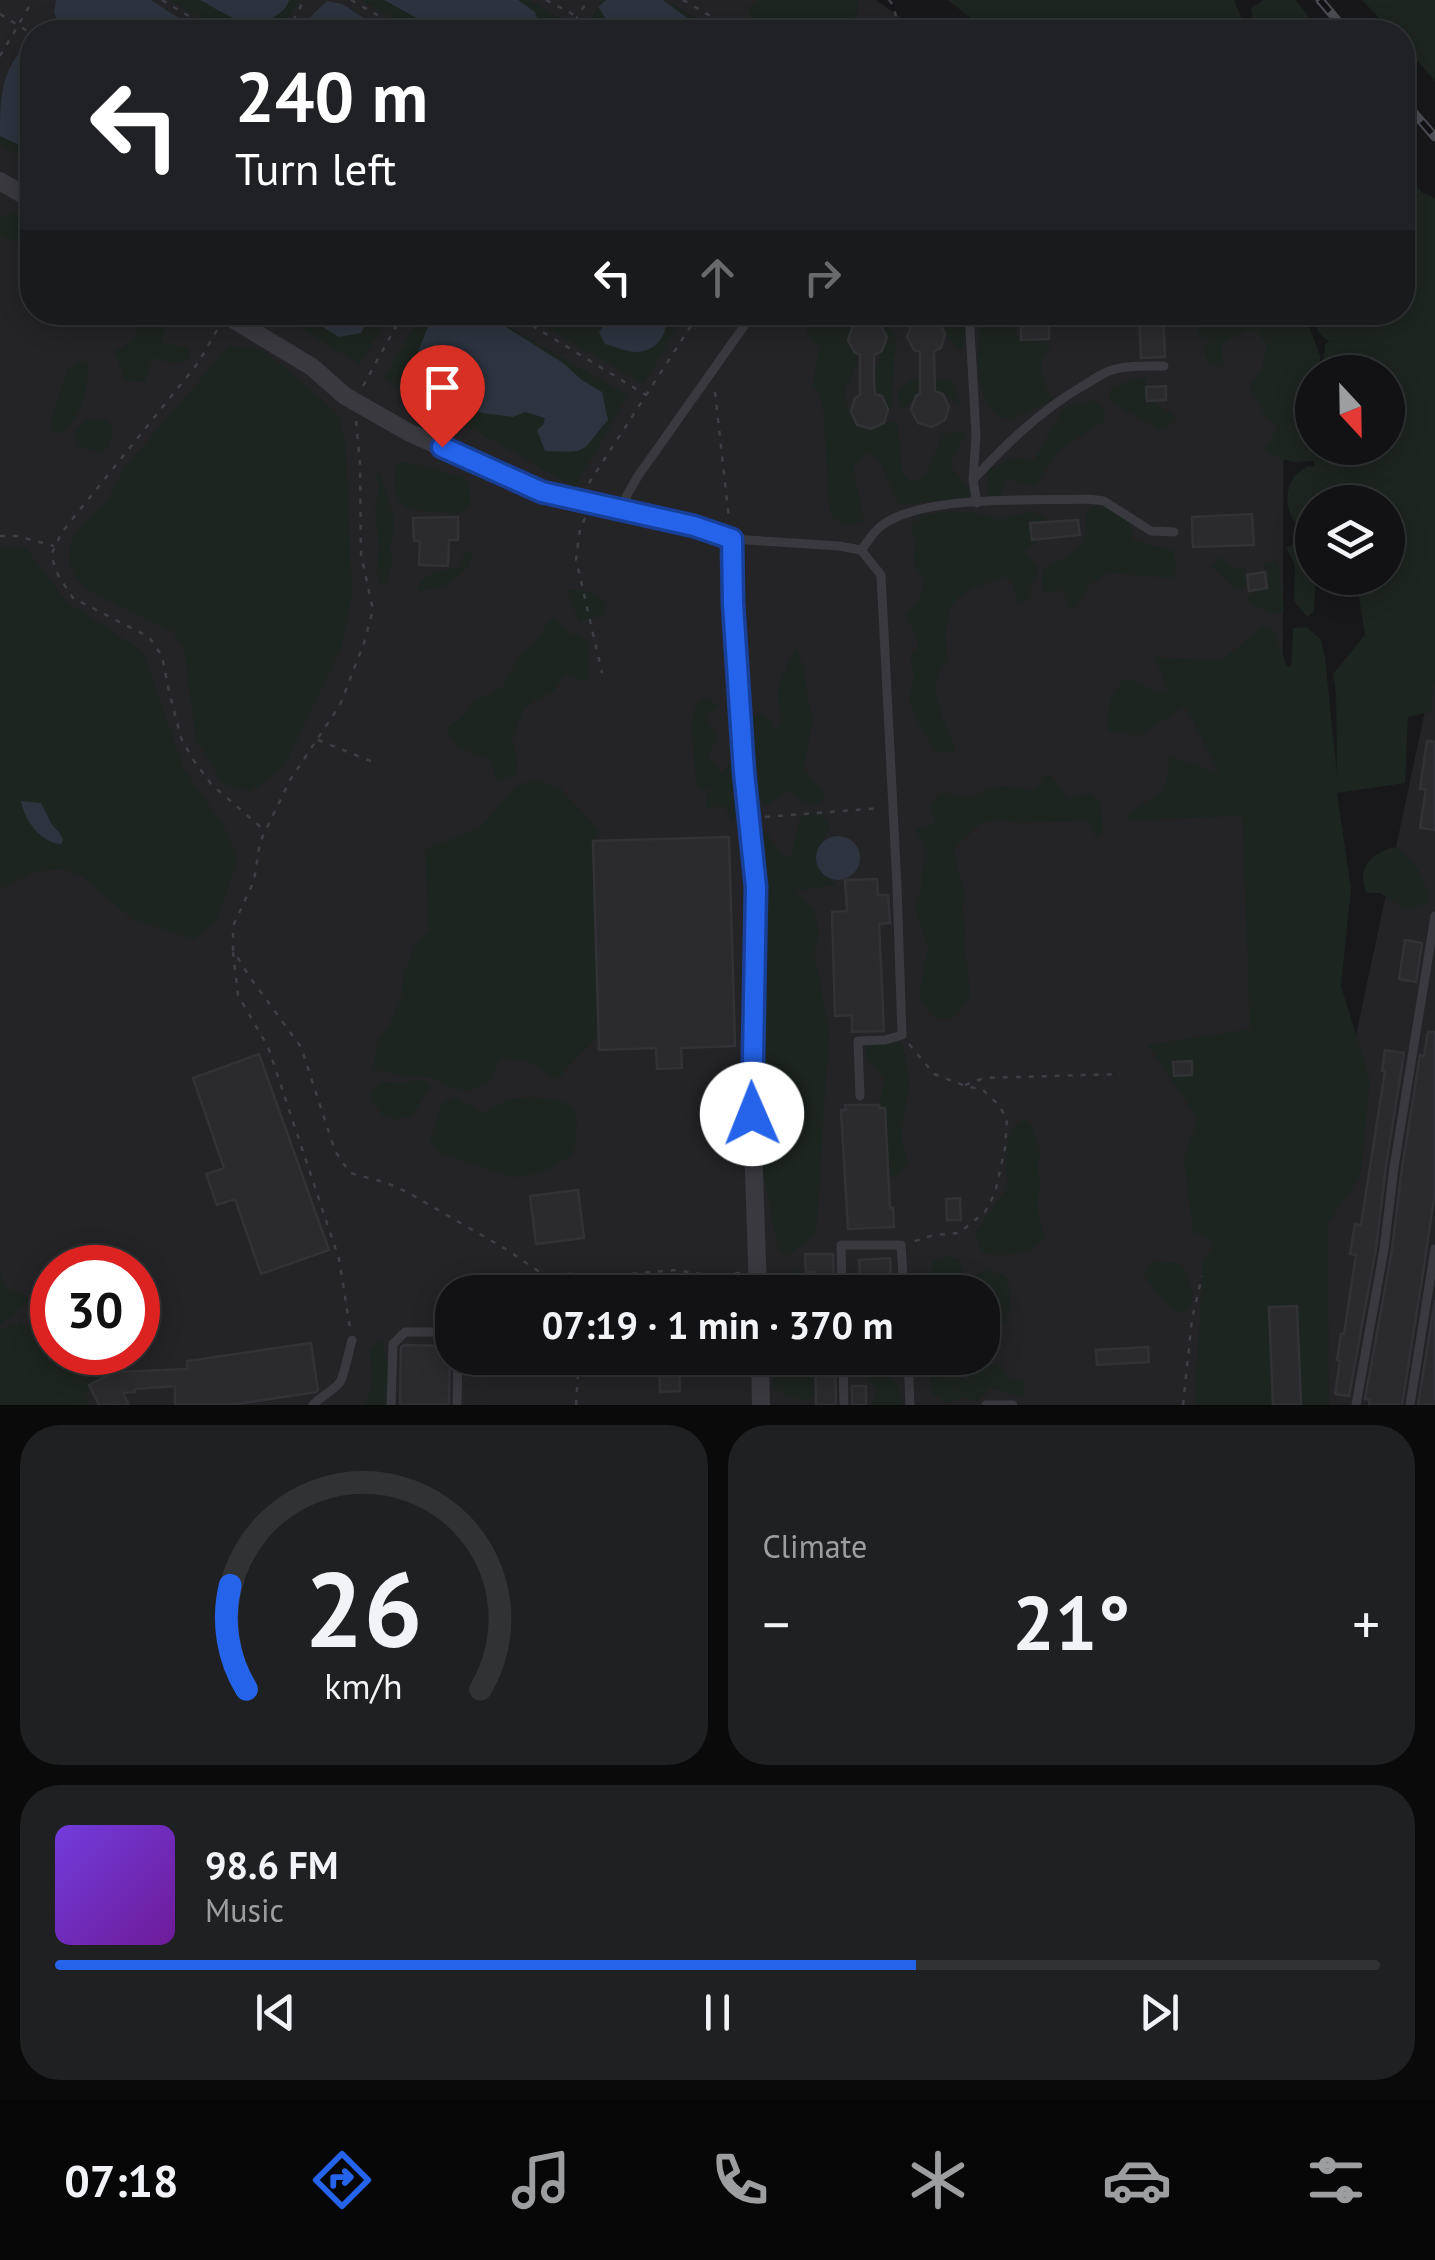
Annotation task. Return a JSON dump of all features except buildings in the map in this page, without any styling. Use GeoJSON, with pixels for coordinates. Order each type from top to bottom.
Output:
{"type":"FeatureCollection","features":[{"type":"Feature","properties":{"kind":"street"},"geometry":{"type":"LineString","coordinates":[[241,325],[312,367],[345,396],[408,432],[542,492],[694,526],[732,539],[733,604],[756,887],[751,1082],[757,1275]]}},
{"type":"Feature","properties":{"kind":"street"},"geometry":{"type":"LineString","coordinates":[[761,1375],[762,1405]]}},
{"type":"Feature","properties":{"kind":"lane"},"geometry":{"type":"LineString","coordinates":[[623,510],[638,476],[745,325]]}},
{"type":"Feature","properties":{"kind":"lane"},"geometry":{"type":"LineString","coordinates":[[970,325],[976,434],[973,480],[978,503]]}},
{"type":"Feature","properties":{"kind":"lane"},"geometry":{"type":"LineString","coordinates":[[973,480],[1035,418],[1106,372],[1164,366]]}},
{"type":"Feature","properties":{"kind":"lane"},"geometry":{"type":"LineString","coordinates":[[861,550],[880,526],[906,514],[928,507],[978,503],[1104,501],[1152,531],[1174,532]]}},
{"type":"Feature","properties":{"kind":"lane"},"geometry":{"type":"LineString","coordinates":[[732,539],[861,550],[881,576],[902,1035],[885,1040],[858,1040],[860,1096]]}},
{"type":"Feature","properties":{"kind":"lane"},"geometry":{"type":"LineString","coordinates":[[1356,1405],[1435,916]]}},
{"type":"Feature","properties":{"kind":"lane"},"geometry":{"type":"LineString","coordinates":[[842,1275],[841,1245],[901,1244],[903,1275]]}},
{"type":"Feature","properties":{"kind":"lane"},"geometry":{"type":"LineString","coordinates":[[1410,1405],[1435,1249]]}},
{"type":"Feature","properties":{"kind":"lane"},"geometry":{"type":"LineString","coordinates":[[392,1405],[392,1344],[405,1332],[435,1332]]}},
{"type":"Feature","properties":{"kind":"lane"},"geometry":{"type":"LineString","coordinates":[[312,1405],[339,1384],[352,1340]]}},
{"type":"Feature","properties":{"kind":"lane"},"geometry":{"type":"LineString","coordinates":[[457,1405],[458,1375]]}},
{"type":"Feature","properties":{"kind":"lane"},"geometry":{"type":"LineString","coordinates":[[843,1375],[844,1405]]}},
{"type":"Feature","properties":{"kind":"lane"},"geometry":{"type":"LineString","coordinates":[[909,1375],[910,1405]]}},
{"type":"Feature","properties":{"kind":"lane"},"geometry":{"type":"LineString","coordinates":[[986,1405],[1013,1405]]}},
{"type":"Feature","properties":{"kind":"path"},"geometry":{"type":"LineString","coordinates":[[162,0],[195,20]]}},
{"type":"Feature","properties":{"kind":"path"},"geometry":{"type":"LineString","coordinates":[[351,0],[386,20]]}},
{"type":"Feature","properties":{"kind":"path"},"geometry":{"type":"LineString","coordinates":[[546,0],[582,20]]}},
{"type":"Feature","properties":{"kind":"path"},"geometry":{"type":"LineString","coordinates":[[576,20],[588,0]]}},
{"type":"Feature","properties":{"kind":"path"},"geometry":{"type":"LineString","coordinates":[[682,0],[717,20]]}},
{"type":"Feature","properties":{"kind":"path"},"geometry":{"type":"LineString","coordinates":[[0,14],[18,25]]}},
{"type":"Feature","properties":{"kind":"path"},"geometry":{"type":"LineString","coordinates":[[0,56],[20,22]]}},
{"type":"Feature","properties":{"kind":"path"},"geometry":{"type":"LineString","coordinates":[[217,325],[198,363],[98,484],[62,532],[51,556],[58,576],[73,598],[149,637],[162,656],[181,738],[192,758],[211,784],[266,831]]}},
{"type":"Feature","properties":{"kind":"path"},"geometry":{"type":"LineString","coordinates":[[352,1340],[340,1259],[268,1047],[238,995],[233,926],[254,880],[260,842],[290,780],[340,705],[364,643],[373,610],[361,554],[355,402],[397,325]]}},
{"type":"Feature","properties":{"kind":"path"},"geometry":{"type":"LineString","coordinates":[[531,325],[646,396]]}},
{"type":"Feature","properties":{"kind":"path"},"geometry":{"type":"LineString","coordinates":[[602,673],[576,559],[585,501],[692,325]]}},
{"type":"Feature","properties":{"kind":"path"},"geometry":{"type":"LineString","coordinates":[[713,371],[732,539]]}},
{"type":"Feature","properties":{"kind":"path"},"geometry":{"type":"LineString","coordinates":[[0,536],[56,546]]}},
{"type":"Feature","properties":{"kind":"path"},"geometry":{"type":"LineString","coordinates":[[317,739],[378,764]]}},
{"type":"Feature","properties":{"kind":"path"},"geometry":{"type":"LineString","coordinates":[[749,818],[893,807]]}},
{"type":"Feature","properties":{"kind":"path"},"geometry":{"type":"LineString","coordinates":[[233,950],[301,1047],[335,1150],[350,1174],[407,1192],[544,1275]]}},
{"type":"Feature","properties":{"kind":"path"},"geometry":{"type":"LineString","coordinates":[[901,1244],[958,1233],[985,1212],[995,1193],[1008,1120],[984,1090],[934,1074],[902,1035]]}},
{"type":"Feature","properties":{"kind":"path"},"geometry":{"type":"LineString","coordinates":[[963,1086],[984,1078],[1120,1074]]}},
{"type":"Feature","properties":{"kind":"path"},"geometry":{"type":"LineString","coordinates":[[628,1275],[676,1270],[708,1275]]}},
{"type":"Feature","properties":{"kind":"path"},"geometry":{"type":"LineString","coordinates":[[726,1275],[757,1272]]}},
{"type":"Feature","properties":{"kind":"path"},"geometry":{"type":"LineString","coordinates":[[564,1275],[592,1275]]}},
{"type":"Feature","properties":{"kind":"path"},"geometry":{"type":"LineString","coordinates":[[1183,1405],[1192,1320],[1202,1276]]}},
{"type":"Feature","properties":{"kind":"path"},"geometry":{"type":"LineString","coordinates":[[576,1405],[578,1375]]}},
{"type":"Feature","properties":{"kind":"shaded area"},"geometry":{"type":"Polygon","coordinates":[[[0,0],[876,0],[904,20],[20,20],[20,325],[1284,325],[1280,1393],[1435,673],[1435,1405],[0,1405],[0,0]]]}},
{"type":"Feature","properties":{"kind":"shaded area"},"geometry":{"type":"Polygon","coordinates":[[[56,0],[151,0],[182,20],[57,20],[56,0]]]}},
{"type":"Feature","properties":{"kind":"shaded area"},"geometry":{"type":"Polygon","coordinates":[[[169,0],[299,0],[288,20],[204,20],[169,0]]]}},
{"type":"Feature","properties":{"kind":"shaded area"},"geometry":{"type":"Polygon","coordinates":[[[200,0],[289,0],[269,20],[236,19],[200,0]]]}},
{"type":"Feature","properties":{"kind":"shaded area"},"geometry":{"type":"Polygon","coordinates":[[[361,0],[529,0],[563,20],[395,20],[361,0]]]}},
{"type":"Feature","properties":{"kind":"shaded area"},"geometry":{"type":"Polygon","coordinates":[[[384,0],[518,0],[535,12],[538,20],[420,20],[384,0]]]}},
{"type":"Feature","properties":{"kind":"shaded area"},"geometry":{"type":"Polygon","coordinates":[[[602,0],[665,0],[699,20],[591,20],[602,0]]]}},
{"type":"Feature","properties":{"kind":"shaded area"},"geometry":{"type":"Polygon","coordinates":[[[606,0],[663,0],[692,20],[607,20],[598,7],[606,0]]]}},
{"type":"Feature","properties":{"kind":"shaded area"},"geometry":{"type":"Polygon","coordinates":[[[756,0],[857,0],[858,9],[854,20],[753,20],[748,9],[756,0]]]}},
{"type":"Feature","properties":{"kind":"shaded area"},"geometry":{"type":"Polygon","coordinates":[[[948,0],[1234,0],[1242,20],[973,20],[948,0]]]}},
{"type":"Feature","properties":{"kind":"shaded area"},"geometry":{"type":"Polygon","coordinates":[[[1264,0],[1296,0],[1310,20],[1253,20],[1251,8],[1264,0]]]}},
{"type":"Feature","properties":{"kind":"shaded area"},"geometry":{"type":"Polygon","coordinates":[[[1362,0],[1435,0],[1435,81],[1415,58],[1415,20],[1381,20],[1362,0]]]}},
{"type":"Feature","properties":{"kind":"shaded area"},"geometry":{"type":"Polygon","coordinates":[[[327,1],[342,4],[367,20],[309,20],[327,1]]]}},
{"type":"Feature","properties":{"kind":"shaded area"},"geometry":{"type":"Polygon","coordinates":[[[20,53],[17,144],[0,136],[1,100],[6,77],[20,53]]]}},
{"type":"Feature","properties":{"kind":"shaded area"},"geometry":{"type":"Polygon","coordinates":[[[20,61],[20,156],[0,144],[0,95],[20,61]]]}},
{"type":"Feature","properties":{"kind":"shaded area"},"geometry":{"type":"Polygon","coordinates":[[[1415,185],[1435,198],[1435,677],[1431,712],[1408,717],[1405,783],[1337,793],[1351,889],[1341,986],[1370,1080],[1360,1177],[1328,1223],[1329,1405],[1197,1405],[1203,1262],[1215,1243],[1193,1232],[1184,1158],[1198,1119],[1148,1045],[1250,1029],[1243,823],[1240,816],[1128,820],[1126,815],[1165,790],[1170,756],[1219,773],[1187,710],[1182,708],[1139,736],[1108,730],[1109,708],[1116,689],[1126,678],[1164,694],[1168,691],[1155,657],[1222,660],[1262,627],[1272,627],[1287,666],[1291,667],[1293,628],[1307,627],[1321,640],[1325,658],[1337,774],[1333,674],[1365,635],[1359,595],[1405,595],[1405,485],[1295,485],[1295,523],[1288,508],[1288,492],[1294,477],[1307,466],[1405,465],[1405,355],[1324,355],[1329,342],[1317,325],[1415,325],[1415,185]]]}},
{"type":"Feature","properties":{"kind":"shaded area"},"geometry":{"type":"Polygon","coordinates":[[[20,209],[20,242],[2,238],[0,218],[20,209]]]}},
{"type":"Feature","properties":{"kind":"shaded area"},"geometry":{"type":"Polygon","coordinates":[[[167,325],[163,343],[187,347],[191,359],[176,363],[152,359],[145,382],[125,381],[115,352],[135,339],[136,328],[167,325]]]}},
{"type":"Feature","properties":{"kind":"shaded area"},"geometry":{"type":"Polygon","coordinates":[[[295,325],[384,325],[360,364],[295,325]]]}},
{"type":"Feature","properties":{"kind":"shaded area"},"geometry":{"type":"Polygon","coordinates":[[[320,325],[365,325],[361,333],[339,337],[320,325]]]}},
{"type":"Feature","properties":{"kind":"shaded area"},"geometry":{"type":"Polygon","coordinates":[[[414,325],[505,325],[628,395],[575,487],[384,379],[414,325]]]}},
{"type":"Feature","properties":{"kind":"shaded area"},"geometry":{"type":"Polygon","coordinates":[[[428,325],[503,325],[602,392],[608,420],[578,451],[545,451],[537,430],[545,418],[525,412],[513,417],[482,413],[418,375],[413,365],[428,325]]]}},
{"type":"Feature","properties":{"kind":"shaded area"},"geometry":{"type":"Polygon","coordinates":[[[541,325],[678,325],[644,384],[541,325]]]}},
{"type":"Feature","properties":{"kind":"shaded area"},"geometry":{"type":"Polygon","coordinates":[[[604,325],[666,325],[656,344],[637,352],[605,344],[599,332],[604,325]]]}},
{"type":"Feature","properties":{"kind":"shaded area"},"geometry":{"type":"Polygon","coordinates":[[[854,325],[849,327],[858,362],[844,392],[849,413],[867,429],[897,421],[902,474],[912,482],[926,475],[943,434],[966,433],[950,465],[970,491],[968,498],[899,505],[878,458],[865,453],[853,467],[864,521],[845,525],[832,517],[823,407],[813,386],[819,348],[807,334],[807,327],[854,325]]]}},
{"type":"Feature","properties":{"kind":"shaded area"},"geometry":{"type":"Polygon","coordinates":[[[880,325],[887,325],[896,336],[891,411],[863,378],[862,374],[879,364],[880,325]]]}},
{"type":"Feature","properties":{"kind":"shaded area"},"geometry":{"type":"Polygon","coordinates":[[[941,325],[967,325],[962,349],[941,325]]]}},
{"type":"Feature","properties":{"kind":"shaded area"},"geometry":{"type":"Polygon","coordinates":[[[981,325],[1015,325],[1018,338],[1051,344],[1041,372],[1053,400],[1011,419],[997,415],[982,392],[981,325]]]}},
{"type":"Feature","properties":{"kind":"shaded area"},"geometry":{"type":"Polygon","coordinates":[[[1309,325],[1320,355],[1295,355],[1292,462],[1266,453],[1264,448],[1279,426],[1266,417],[1249,387],[1262,369],[1267,345],[1257,332],[1247,330],[1222,344],[1223,367],[1207,364],[1204,349],[1210,341],[1200,336],[1197,326],[1309,325]]]}},
{"type":"Feature","properties":{"kind":"shaded area"},"geometry":{"type":"Polygon","coordinates":[[[230,345],[265,351],[337,413],[345,440],[352,594],[342,645],[284,767],[250,792],[222,783],[196,739],[184,648],[172,631],[96,595],[78,581],[69,562],[71,541],[81,526],[108,499],[126,466],[230,345]]]}},
{"type":"Feature","properties":{"kind":"shaded area"},"geometry":{"type":"Polygon","coordinates":[[[79,360],[88,363],[85,393],[73,422],[58,434],[51,423],[67,370],[79,360]]]}},
{"type":"Feature","properties":{"kind":"shaded area"},"geometry":{"type":"Polygon","coordinates":[[[1143,377],[1147,401],[1178,418],[1163,431],[1110,402],[1112,387],[1143,377]]]}},
{"type":"Feature","properties":{"kind":"shaded area"},"geometry":{"type":"Polygon","coordinates":[[[915,378],[951,380],[962,405],[925,386],[902,408],[898,391],[915,378]]]}},
{"type":"Feature","properties":{"kind":"shaded area"},"geometry":{"type":"Polygon","coordinates":[[[1093,400],[1105,410],[1105,422],[1057,452],[1036,486],[1004,479],[1000,499],[988,498],[990,469],[1014,457],[1034,460],[1064,408],[1093,400]]]}},
{"type":"Feature","properties":{"kind":"shaded area"},"geometry":{"type":"Polygon","coordinates":[[[88,419],[108,421],[113,430],[108,448],[99,452],[79,446],[74,432],[88,419]]]}},
{"type":"Feature","properties":{"kind":"shaded area"},"geometry":{"type":"Polygon","coordinates":[[[397,462],[465,477],[470,505],[459,514],[409,508],[396,494],[397,462]]]}},
{"type":"Feature","properties":{"kind":"shaded area"},"geometry":{"type":"Polygon","coordinates":[[[376,473],[380,474],[394,518],[389,547],[393,562],[385,585],[380,585],[377,575],[376,473]]]}},
{"type":"Feature","properties":{"kind":"shaded area"},"geometry":{"type":"Polygon","coordinates":[[[1106,496],[1127,517],[1134,540],[1173,551],[1177,569],[1172,578],[1108,573],[1089,585],[1076,608],[1069,607],[1063,590],[1047,593],[1041,589],[1043,570],[1077,549],[1085,536],[1086,513],[1106,496]]]}},
{"type":"Feature","properties":{"kind":"shaded area"},"geometry":{"type":"Polygon","coordinates":[[[1032,511],[1047,519],[1047,534],[1025,550],[1039,571],[1030,587],[1029,600],[1019,603],[1012,583],[1004,576],[963,594],[950,610],[948,660],[936,691],[955,746],[953,752],[935,751],[909,700],[914,676],[910,654],[918,648],[918,641],[906,615],[917,603],[924,582],[913,562],[916,542],[910,524],[918,516],[974,512],[999,520],[1032,511]]]}},
{"type":"Feature","properties":{"kind":"shaded area"},"geometry":{"type":"Polygon","coordinates":[[[1295,544],[1295,565],[1286,548],[1295,544]]]}},
{"type":"Feature","properties":{"kind":"shaded area"},"geometry":{"type":"Polygon","coordinates":[[[0,547],[25,547],[66,601],[143,652],[184,769],[224,827],[236,855],[216,921],[193,939],[132,919],[83,877],[64,869],[33,872],[0,889],[0,547]]]}},
{"type":"Feature","properties":{"kind":"shaded area"},"geometry":{"type":"Polygon","coordinates":[[[473,551],[468,568],[445,586],[417,589],[430,575],[461,567],[464,553],[473,551]]]}},
{"type":"Feature","properties":{"kind":"shaded area"},"geometry":{"type":"Polygon","coordinates":[[[1220,557],[1232,568],[1246,569],[1250,584],[1237,590],[1212,567],[1220,557]]]}},
{"type":"Feature","properties":{"kind":"shaded area"},"geometry":{"type":"Polygon","coordinates":[[[1278,561],[1284,609],[1272,615],[1248,602],[1248,595],[1267,588],[1264,562],[1278,561]]]}},
{"type":"Feature","properties":{"kind":"shaded area"},"geometry":{"type":"Polygon","coordinates":[[[1295,565],[1295,595],[1315,595],[1314,611],[1307,617],[1294,601],[1295,565]]]}},
{"type":"Feature","properties":{"kind":"shaded area"},"geometry":{"type":"Polygon","coordinates":[[[567,590],[599,596],[607,605],[604,615],[579,621],[567,590]]]}},
{"type":"Feature","properties":{"kind":"shaded area"},"geometry":{"type":"Polygon","coordinates":[[[554,619],[588,644],[588,679],[584,682],[565,675],[553,692],[524,709],[512,738],[516,775],[500,780],[495,777],[493,762],[457,746],[446,729],[466,714],[474,700],[504,685],[519,657],[554,619]]]}},
{"type":"Feature","properties":{"kind":"shaded area"},"geometry":{"type":"Polygon","coordinates":[[[796,648],[812,721],[804,768],[825,795],[820,803],[805,803],[788,791],[766,805],[755,793],[758,773],[744,726],[760,713],[771,721],[774,732],[778,726],[779,689],[796,648]]]}},
{"type":"Feature","properties":{"kind":"shaded area"},"geometry":{"type":"Polygon","coordinates":[[[708,697],[718,706],[705,716],[717,736],[708,756],[722,773],[734,756],[741,781],[730,795],[744,812],[732,820],[724,806],[707,808],[706,795],[713,787],[704,791],[696,785],[692,722],[696,704],[708,697]]]}},
{"type":"Feature","properties":{"kind":"shaded area"},"geometry":{"type":"Polygon","coordinates":[[[1051,775],[1068,800],[1089,792],[1100,801],[1103,832],[1096,838],[1085,821],[1014,823],[1001,819],[981,823],[958,845],[953,853],[964,891],[963,945],[970,997],[952,1018],[930,1014],[919,997],[928,947],[915,908],[928,856],[916,829],[936,823],[930,807],[939,793],[970,799],[999,786],[1031,791],[1040,785],[1042,776],[1051,775]]]}},
{"type":"Feature","properties":{"kind":"shaded area"},"geometry":{"type":"Polygon","coordinates":[[[537,780],[560,788],[599,830],[593,841],[599,1036],[557,1080],[527,1061],[500,1058],[488,1084],[466,1091],[432,1078],[373,1069],[377,1043],[401,998],[404,974],[414,947],[429,929],[425,849],[480,828],[517,785],[537,780]]]}},
{"type":"Feature","properties":{"kind":"shaded area"},"geometry":{"type":"Polygon","coordinates":[[[21,801],[41,803],[60,833],[61,844],[47,840],[35,829],[21,801]]]}},
{"type":"Feature","properties":{"kind":"shaded area"},"geometry":{"type":"Polygon","coordinates":[[[818,813],[830,827],[817,852],[822,873],[836,885],[795,891],[814,911],[819,933],[814,952],[829,1031],[816,1234],[787,1256],[778,1249],[752,1114],[758,823],[785,857],[791,856],[800,817],[818,813]]]}},
{"type":"Feature","properties":{"kind":"shaded area"},"geometry":{"type":"Polygon","coordinates":[[[838,836],[853,843],[860,858],[853,873],[838,880],[823,873],[816,858],[823,843],[838,836]]]}},
{"type":"Feature","properties":{"kind":"shaded area"},"geometry":{"type":"Polygon","coordinates":[[[1397,847],[1419,871],[1429,903],[1405,909],[1380,893],[1367,893],[1365,868],[1374,856],[1397,847]]]}},
{"type":"Feature","properties":{"kind":"shaded area"},"geometry":{"type":"Polygon","coordinates":[[[884,1036],[903,1045],[909,1083],[901,1136],[908,1163],[893,1179],[879,1154],[879,1102],[885,1081],[867,1058],[865,1046],[884,1036]]]}},
{"type":"Feature","properties":{"kind":"shaded area"},"geometry":{"type":"Polygon","coordinates":[[[417,1080],[430,1087],[412,1116],[385,1117],[370,1094],[380,1082],[417,1080]]]}},
{"type":"Feature","properties":{"kind":"shaded area"},"geometry":{"type":"Polygon","coordinates":[[[456,1096],[481,1113],[517,1098],[544,1098],[568,1105],[577,1123],[575,1150],[547,1170],[513,1177],[441,1154],[430,1142],[442,1103],[456,1096]]]}},
{"type":"Feature","properties":{"kind":"shaded area"},"geometry":{"type":"Polygon","coordinates":[[[1025,1119],[1031,1124],[1041,1154],[1037,1165],[1037,1205],[1044,1239],[1024,1252],[984,1254],[976,1231],[1008,1187],[1010,1135],[1025,1119]]]}},
{"type":"Feature","properties":{"kind":"shaded area"},"geometry":{"type":"Polygon","coordinates":[[[948,1255],[959,1260],[963,1275],[932,1275],[933,1262],[948,1255]]]}},
{"type":"Feature","properties":{"kind":"shaded area"},"geometry":{"type":"Polygon","coordinates":[[[1178,1262],[1184,1268],[1194,1295],[1188,1309],[1180,1314],[1165,1303],[1143,1274],[1150,1263],[1178,1262]]]}},
{"type":"Feature","properties":{"kind":"shaded area"},"geometry":{"type":"Polygon","coordinates":[[[985,1270],[1005,1276],[1009,1309],[1000,1327],[1000,1275],[976,1275],[985,1270]]]}},
{"type":"Feature","properties":{"kind":"shaded area"},"geometry":{"type":"Polygon","coordinates":[[[0,1273],[5,1286],[30,1301],[0,1325],[0,1273]]]}},
{"type":"Feature","properties":{"kind":"shaded area"},"geometry":{"type":"Polygon","coordinates":[[[22,1321],[26,1329],[30,1321],[30,1375],[103,1377],[86,1395],[88,1405],[0,1405],[0,1330],[22,1321]]]}},
{"type":"Feature","properties":{"kind":"shaded area"},"geometry":{"type":"Polygon","coordinates":[[[382,1341],[388,1365],[388,1405],[365,1405],[373,1382],[370,1351],[382,1341]]]}},
{"type":"Feature","properties":{"kind":"shaded area"},"geometry":{"type":"Polygon","coordinates":[[[1001,1364],[1008,1378],[1025,1381],[1024,1397],[990,1388],[978,1402],[963,1398],[947,1403],[933,1394],[928,1375],[956,1375],[967,1380],[970,1375],[1000,1375],[1001,1364]]]}},
{"type":"Feature","properties":{"kind":"shaded area"},"geometry":{"type":"Polygon","coordinates":[[[775,1375],[815,1375],[812,1397],[801,1401],[771,1388],[775,1375]]]}},
{"type":"Feature","properties":{"kind":"shaded area"},"geometry":{"type":"Polygon","coordinates":[[[887,1375],[897,1384],[903,1405],[871,1405],[877,1390],[866,1377],[887,1375]]]}},
{"type":"Feature","properties":{"kind":"railway"},"geometry":{"type":"LineString","coordinates":[[1320,0],[1337,20]]}},
{"type":"Feature","properties":{"kind":"railway"},"geometry":{"type":"LineString","coordinates":[[1415,114],[1435,137]]}},
{"type":"Feature","properties":{"kind":"route"},"geometry":{"type":"LineString","coordinates":[[442,447],[542,492],[694,526],[732,539],[744,772],[756,887],[752,1114]]}}]}
